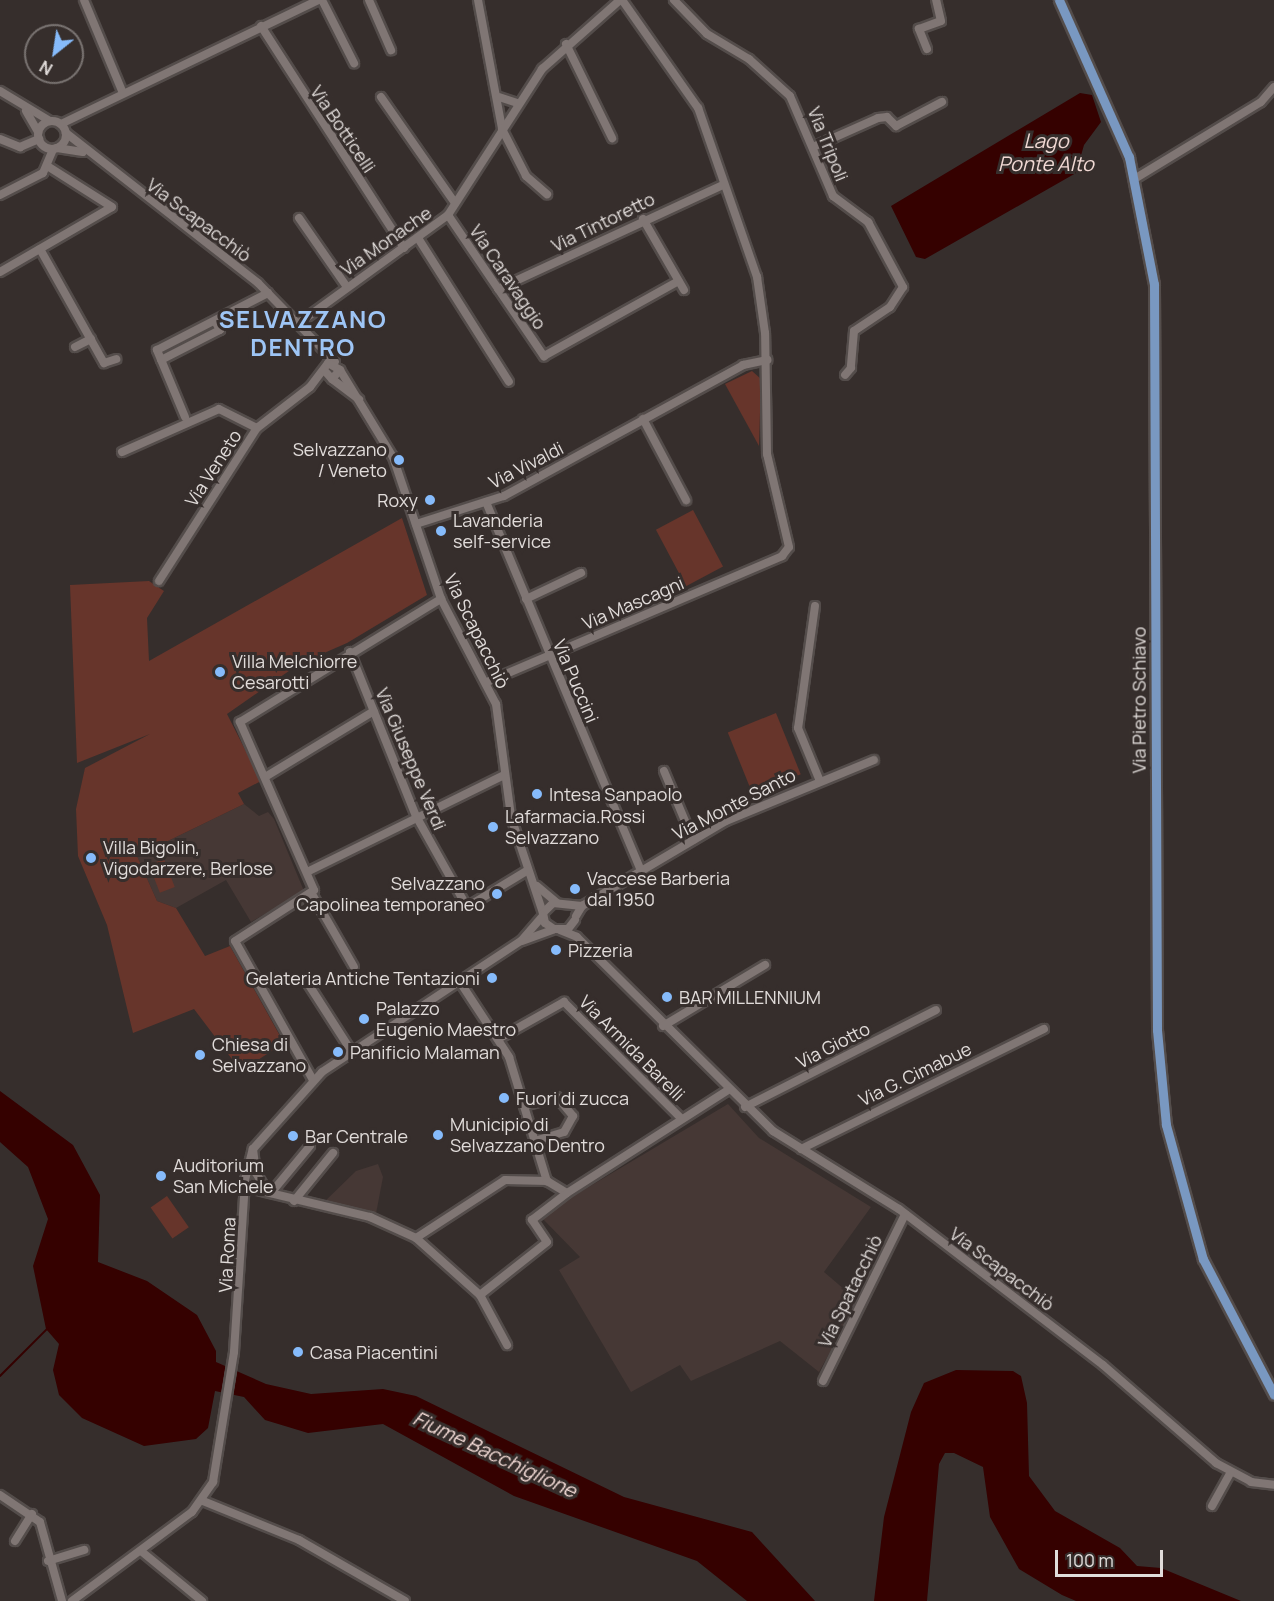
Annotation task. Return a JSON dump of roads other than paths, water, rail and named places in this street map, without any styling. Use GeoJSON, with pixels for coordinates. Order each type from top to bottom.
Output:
{"type":"FeatureCollection","features":[{"type":"Feature","properties":{"kind":"main road","name":"Via Pietro Schiavo"},"geometry":{"type":"LineString","coordinates":[[1059,0],[1107,98],[1136,178],[1154,284],[1160,1083],[1176,1170],[1203,1259],[1274,1395]]}},
{"type":"Feature","properties":{"kind":"street"},"geometry":{"type":"LineString","coordinates":[[60,124],[122,91],[321,0],[354,63]]}},
{"type":"Feature","properties":{"kind":"street"},"geometry":{"type":"LineString","coordinates":[[369,0],[391,50]]}},
{"type":"Feature","properties":{"kind":"street"},"geometry":{"type":"LineString","coordinates":[[478,0],[498,97],[502,129],[526,176],[547,194]]}},
{"type":"Feature","properties":{"kind":"street"},"geometry":{"type":"LineString","coordinates":[[621,0],[698,108],[757,277],[767,360]]}},
{"type":"Feature","properties":{"kind":"street","name":"Via Monache"},"geometry":{"type":"LineString","coordinates":[[299,322],[448,215],[518,103],[566,44],[621,0]]}},
{"type":"Feature","properties":{"kind":"street","name":"Via Tripoli"},"geometry":{"type":"LineString","coordinates":[[674,0],[707,34],[749,59],[790,96],[833,196],[868,222],[903,287],[890,307],[854,331],[851,368],[845,375]]}},
{"type":"Feature","properties":{"kind":"street"},"geometry":{"type":"LineString","coordinates":[[927,49],[919,29],[941,21],[936,0]]}},
{"type":"Feature","properties":{"kind":"street"},"geometry":{"type":"LineString","coordinates":[[82,1],[122,91]]}},
{"type":"Feature","properties":{"kind":"street","name":"Via Botticelli"},"geometry":{"type":"LineString","coordinates":[[261,26],[404,248]]}},
{"type":"Feature","properties":{"kind":"street"},"geometry":{"type":"LineString","coordinates":[[566,44],[612,138]]}},
{"type":"Feature","properties":{"kind":"street"},"geometry":{"type":"LineString","coordinates":[[1136,178],[1261,102],[1274,87]]}},
{"type":"Feature","properties":{"kind":"street","name":"Via Scapacchiò"},"geometry":{"type":"LineString","coordinates":[[0,92],[25,110],[60,124],[84,153],[268,293],[299,322],[335,363],[360,400],[393,458],[441,599],[487,682],[499,717],[504,774],[528,870],[536,885],[543,914]]}},
{"type":"Feature","properties":{"kind":"street"},"geometry":{"type":"LineString","coordinates":[[381,97],[455,203]]}},
{"type":"Feature","properties":{"kind":"street"},"geometry":{"type":"LineString","coordinates":[[498,97],[518,103]]}},
{"type":"Feature","properties":{"kind":"street"},"geometry":{"type":"LineString","coordinates":[[813,147],[878,118],[887,117],[896,126],[942,102]]}},
{"type":"Feature","properties":{"kind":"street","name":"Via Scapacchiò"},"geometry":{"type":"LineString","coordinates":[[25,110],[38,135],[55,148],[84,153]]}},
{"type":"Feature","properties":{"kind":"street"},"geometry":{"type":"LineString","coordinates":[[0,139],[20,147],[38,135],[52,121]]}},
{"type":"Feature","properties":{"kind":"street"},"geometry":{"type":"LineString","coordinates":[[0,195],[49,166],[55,148],[66,133]]}},
{"type":"Feature","properties":{"kind":"street"},"geometry":{"type":"LineString","coordinates":[[0,272],[112,204],[49,166]]}},
{"type":"Feature","properties":{"kind":"street","name":"Via Tintoretto"},"geometry":{"type":"LineString","coordinates":[[498,289],[643,219],[723,185]]}},
{"type":"Feature","properties":{"kind":"street","name":"Via Caravaggio"},"geometry":{"type":"LineString","coordinates":[[448,215],[544,356],[679,281]]}},
{"type":"Feature","properties":{"kind":"street"},"geometry":{"type":"LineString","coordinates":[[298,218],[347,287]]}},
{"type":"Feature","properties":{"kind":"street"},"geometry":{"type":"LineString","coordinates":[[643,219],[684,290]]}},
{"type":"Feature","properties":{"kind":"street"},"geometry":{"type":"LineString","coordinates":[[418,238],[509,382]]}},
{"type":"Feature","properties":{"kind":"street"},"geometry":{"type":"LineString","coordinates":[[40,249],[104,363],[116,359]]}},
{"type":"Feature","properties":{"kind":"street"},"geometry":{"type":"LineString","coordinates":[[185,417],[161,360],[220,330],[215,321],[268,293]]}},
{"type":"Feature","properties":{"kind":"street"},"geometry":{"type":"LineString","coordinates":[[75,347],[91,339]]}},
{"type":"Feature","properties":{"kind":"street","name":"Via Scapacchiò"},"geometry":{"type":"LineString","coordinates":[[316,344],[324,369],[331,378],[360,400]]}},
{"type":"Feature","properties":{"kind":"street","name":"Via Vivaldi"},"geometry":{"type":"LineString","coordinates":[[416,524],[486,502],[743,364],[767,360]]}},
{"type":"Feature","properties":{"kind":"street","name":"Via Mascagni"},"geometry":{"type":"LineString","coordinates":[[487,682],[788,550],[767,454],[767,360]]}},
{"type":"Feature","properties":{"kind":"street"},"geometry":{"type":"LineString","coordinates":[[324,369],[335,363]]}},
{"type":"Feature","properties":{"kind":"street","name":"Via Veneto"},"geometry":{"type":"LineString","coordinates":[[159,581],[257,428],[310,387],[324,369]]}},
{"type":"Feature","properties":{"kind":"street"},"geometry":{"type":"LineString","coordinates":[[331,378],[340,370]]}},
{"type":"Feature","properties":{"kind":"street","name":"Via Veneto"},"geometry":{"type":"LineString","coordinates":[[310,387],[331,378]]}},
{"type":"Feature","properties":{"kind":"street"},"geometry":{"type":"LineString","coordinates":[[122,452],[219,409],[257,428]]}},
{"type":"Feature","properties":{"kind":"street"},"geometry":{"type":"LineString","coordinates":[[643,419],[686,500]]}},
{"type":"Feature","properties":{"kind":"street","name":"Via Puccini"},"geometry":{"type":"LineString","coordinates":[[486,502],[548,655],[641,871]]}},
{"type":"Feature","properties":{"kind":"street"},"geometry":{"type":"LineString","coordinates":[[526,599],[581,573]]}},
{"type":"Feature","properties":{"kind":"street"},"geometry":{"type":"LineString","coordinates":[[354,966],[312,894],[307,872],[265,777],[239,728],[241,717],[441,599]]}},
{"type":"Feature","properties":{"kind":"street"},"geometry":{"type":"LineString","coordinates":[[815,606],[798,729],[819,779]]}},
{"type":"Feature","properties":{"kind":"street","name":"Via Giuseppe Verdi"},"geometry":{"type":"LineString","coordinates":[[350,652],[416,816],[466,907],[528,870]]}},
{"type":"Feature","properties":{"kind":"street"},"geometry":{"type":"LineString","coordinates":[[265,777],[374,711]]}},
{"type":"Feature","properties":{"kind":"street","name":"Via Monte Santo"},"geometry":{"type":"LineString","coordinates":[[575,918],[582,906],[693,840],[819,779],[874,760]]}},
{"type":"Feature","properties":{"kind":"street"},"geometry":{"type":"LineString","coordinates":[[664,771],[693,840]]}},
{"type":"Feature","properties":{"kind":"street"},"geometry":{"type":"LineString","coordinates":[[307,872],[504,774]]}},
{"type":"Feature","properties":{"kind":"street","name":"Via Scapacchiò"},"geometry":{"type":"LineString","coordinates":[[536,885],[557,903]]}},
{"type":"Feature","properties":{"kind":"street"},"geometry":{"type":"LineString","coordinates":[[312,894],[235,941],[313,1080]]}},
{"type":"Feature","properties":{"kind":"street"},"geometry":{"type":"LineString","coordinates":[[557,903],[582,906]]}},
{"type":"Feature","properties":{"kind":"street","name":"Via Roma"},"geometry":{"type":"LineString","coordinates":[[205,1497],[222,1440],[233,1359],[245,1173],[253,1149],[313,1080],[521,941],[543,914],[557,903]]}},
{"type":"Feature","properties":{"kind":"street"},"geometry":{"type":"LineString","coordinates":[[571,906],[577,937]]}},
{"type":"Feature","properties":{"kind":"street"},"geometry":{"type":"LineString","coordinates":[[543,914],[558,930]]}},
{"type":"Feature","properties":{"kind":"street","name":"Via Roma"},"geometry":{"type":"LineString","coordinates":[[521,941],[558,930],[575,918]]}},
{"type":"Feature","properties":{"kind":"street","name":"Via Scapacchiò"},"geometry":{"type":"LineString","coordinates":[[558,930],[577,937],[745,1107],[801,1149],[905,1214],[1086,1351],[1231,1473],[1251,1482],[1274,1485]]}},
{"type":"Feature","properties":{"kind":"street"},"geometry":{"type":"LineString","coordinates":[[663,1026],[765,965]]}},
{"type":"Feature","properties":{"kind":"street"},"geometry":{"type":"LineString","coordinates":[[307,982],[352,1052]]}},
{"type":"Feature","properties":{"kind":"street"},"geometry":{"type":"LineString","coordinates":[[460,982],[498,1039],[524,1106],[547,1181]]}},
{"type":"Feature","properties":{"kind":"street","name":"Via Armida Barelli"},"geometry":{"type":"LineString","coordinates":[[498,1039],[564,1002],[682,1119]]}},
{"type":"Feature","properties":{"kind":"street","name":"Via Giotto"},"geometry":{"type":"LineString","coordinates":[[745,1107],[936,1010]]}},
{"type":"Feature","properties":{"kind":"street","name":"Via G. Cimabue"},"geometry":{"type":"LineString","coordinates":[[801,1149],[1044,1029]]}},
{"type":"Feature","properties":{"kind":"street"},"geometry":{"type":"LineString","coordinates":[[480,1295],[547,1242],[532,1220],[567,1194],[728,1090]]}},
{"type":"Feature","properties":{"kind":"street"},"geometry":{"type":"LineString","coordinates":[[524,1106],[557,1097],[573,1116],[564,1132],[535,1141]]}},
{"type":"Feature","properties":{"kind":"street"},"geometry":{"type":"LineString","coordinates":[[269,1192],[310,1146]]}},
{"type":"Feature","properties":{"kind":"street"},"geometry":{"type":"LineString","coordinates":[[253,1149],[260,1182]]}},
{"type":"Feature","properties":{"kind":"street"},"geometry":{"type":"LineString","coordinates":[[294,1201],[333,1153]]}},
{"type":"Feature","properties":{"kind":"street"},"geometry":{"type":"LineString","coordinates":[[245,1173],[260,1182],[269,1192]]}},
{"type":"Feature","properties":{"kind":"street"},"geometry":{"type":"LineString","coordinates":[[416,1238],[505,1180],[547,1181],[567,1194]]}},
{"type":"Feature","properties":{"kind":"street"},"geometry":{"type":"LineString","coordinates":[[245,1187],[294,1201],[370,1217],[416,1238],[480,1295],[507,1345]]}},
{"type":"Feature","properties":{"kind":"street","name":"Via Spatacchiò"},"geometry":{"type":"LineString","coordinates":[[823,1381],[905,1214]]}},
{"type":"Feature","properties":{"kind":"street"},"geometry":{"type":"LineString","coordinates":[[1212,1506],[1231,1473]]}},
{"type":"Feature","properties":{"kind":"street"},"geometry":{"type":"LineString","coordinates":[[1251,1482],[1274,1478]]}},
{"type":"Feature","properties":{"kind":"street"},"geometry":{"type":"LineString","coordinates":[[0,1495],[32,1514],[40,1522],[48,1561],[62,1601]]}},
{"type":"Feature","properties":{"kind":"street"},"geometry":{"type":"LineString","coordinates":[[72,1601],[141,1551],[205,1497],[298,1540],[405,1601]]}},
{"type":"Feature","properties":{"kind":"street"},"geometry":{"type":"LineString","coordinates":[[15,1541],[32,1514]]}},
{"type":"Feature","properties":{"kind":"street"},"geometry":{"type":"LineString","coordinates":[[48,1561],[84,1550]]}},
{"type":"Feature","properties":{"kind":"street"},"geometry":{"type":"LineString","coordinates":[[141,1551],[202,1601]]}},
{"type":"Feature","properties":{"kind":"water","name":"Lago Ponte Alto"},"geometry":{"type":"Polygon","coordinates":[[[1080,93],[1092,95],[1101,122],[1084,145],[1076,173],[925,259],[916,257],[891,206],[1080,93]]]}},
{"type":"Feature","properties":{"kind":"water","name":"Fiume Bacchiglione"},"geometry":{"type":"Polygon","coordinates":[[[0,1091],[73,1145],[100,1195],[98,1262],[147,1281],[197,1315],[216,1351],[216,1362],[266,1384],[311,1394],[383,1389],[416,1396],[624,1497],[752,1532],[815,1601],[747,1601],[697,1561],[514,1496],[383,1424],[308,1433],[265,1420],[244,1397],[215,1391],[208,1428],[196,1439],[144,1446],[82,1418],[59,1395],[53,1370],[59,1344],[46,1329],[33,1266],[48,1219],[28,1167],[0,1142],[0,1091]]]}},
{"type":"Feature","properties":{"kind":"water"},"geometry":{"type":"Polygon","coordinates":[[[956,1370],[1013,1371],[1021,1376],[1027,1403],[1029,1476],[1055,1511],[1120,1548],[1137,1566],[1161,1568],[1241,1601],[1076,1601],[1062,1595],[1019,1569],[990,1517],[983,1467],[954,1453],[945,1453],[939,1464],[927,1601],[874,1601],[884,1517],[911,1412],[924,1383],[956,1370]]]}},
{"type":"Feature","properties":{"kind":"waterway"},"geometry":{"type":"LineString","coordinates":[[0,1376],[48,1328]]}},
{"type":"Feature","properties":{"kind":"place","name":"Selvazzano / Veneto"},"geometry":{"type":"Point","coordinates":[399,460]}},
{"type":"Feature","properties":{"kind":"place","name":"Roxy"},"geometry":{"type":"Point","coordinates":[430,500]}},
{"type":"Feature","properties":{"kind":"place","name":"Lavanderia self-service"},"geometry":{"type":"Point","coordinates":[441,531]}},
{"type":"Feature","properties":{"kind":"place","name":"Villa Melchiorre Cesarotti"},"geometry":{"type":"Point","coordinates":[220,672]}},
{"type":"Feature","properties":{"kind":"place","name":"Intesa Sanpaolo"},"geometry":{"type":"Point","coordinates":[537,794]}},
{"type":"Feature","properties":{"kind":"place","name":"Lafarmacia.Rossi Selvazzano"},"geometry":{"type":"Point","coordinates":[493,827]}},
{"type":"Feature","properties":{"kind":"place","name":"Villa Bigolin, Vigodarzere, Berlose"},"geometry":{"type":"Point","coordinates":[91,858]}},
{"type":"Feature","properties":{"kind":"place","name":"Vaccese Barberia dal 1950"},"geometry":{"type":"Point","coordinates":[575,889]}},
{"type":"Feature","properties":{"kind":"place","name":"Selvazzano Capolinea temporaneo"},"geometry":{"type":"Point","coordinates":[497,894]}},
{"type":"Feature","properties":{"kind":"place","name":"Pizzeria"},"geometry":{"type":"Point","coordinates":[556,950]}},
{"type":"Feature","properties":{"kind":"place","name":"Gelateria Antiche Tentazioni"},"geometry":{"type":"Point","coordinates":[492,978]}},
{"type":"Feature","properties":{"kind":"place","name":"BAR MILLENNIUM"},"geometry":{"type":"Point","coordinates":[667,997]}},
{"type":"Feature","properties":{"kind":"place","name":"Palazzo Eugenio Maestro"},"geometry":{"type":"Point","coordinates":[364,1019]}},
{"type":"Feature","properties":{"kind":"place","name":"Panificio Malaman"},"geometry":{"type":"Point","coordinates":[338,1052]}},
{"type":"Feature","properties":{"kind":"place","name":"Chiesa di Selvazzano"},"geometry":{"type":"Point","coordinates":[200,1055]}},
{"type":"Feature","properties":{"kind":"place","name":"Fuori di zucca"},"geometry":{"type":"Point","coordinates":[504,1098]}},
{"type":"Feature","properties":{"kind":"place","name":"Municipio di Selvazzano Dentro"},"geometry":{"type":"Point","coordinates":[438,1135]}},
{"type":"Feature","properties":{"kind":"place","name":"Bar Centrale"},"geometry":{"type":"Point","coordinates":[293,1136]}},
{"type":"Feature","properties":{"kind":"place","name":"Auditorium San Michele"},"geometry":{"type":"Point","coordinates":[161,1176]}},
{"type":"Feature","properties":{"kind":"place","name":"Casa Piacentini"},"geometry":{"type":"Point","coordinates":[298,1352]}},
{"type":"Feature","properties":{"kind":"district","name":"SELVAZZANO DENTRO"},"geometry":{"type":"Point","coordinates":[303,333]}}]}
